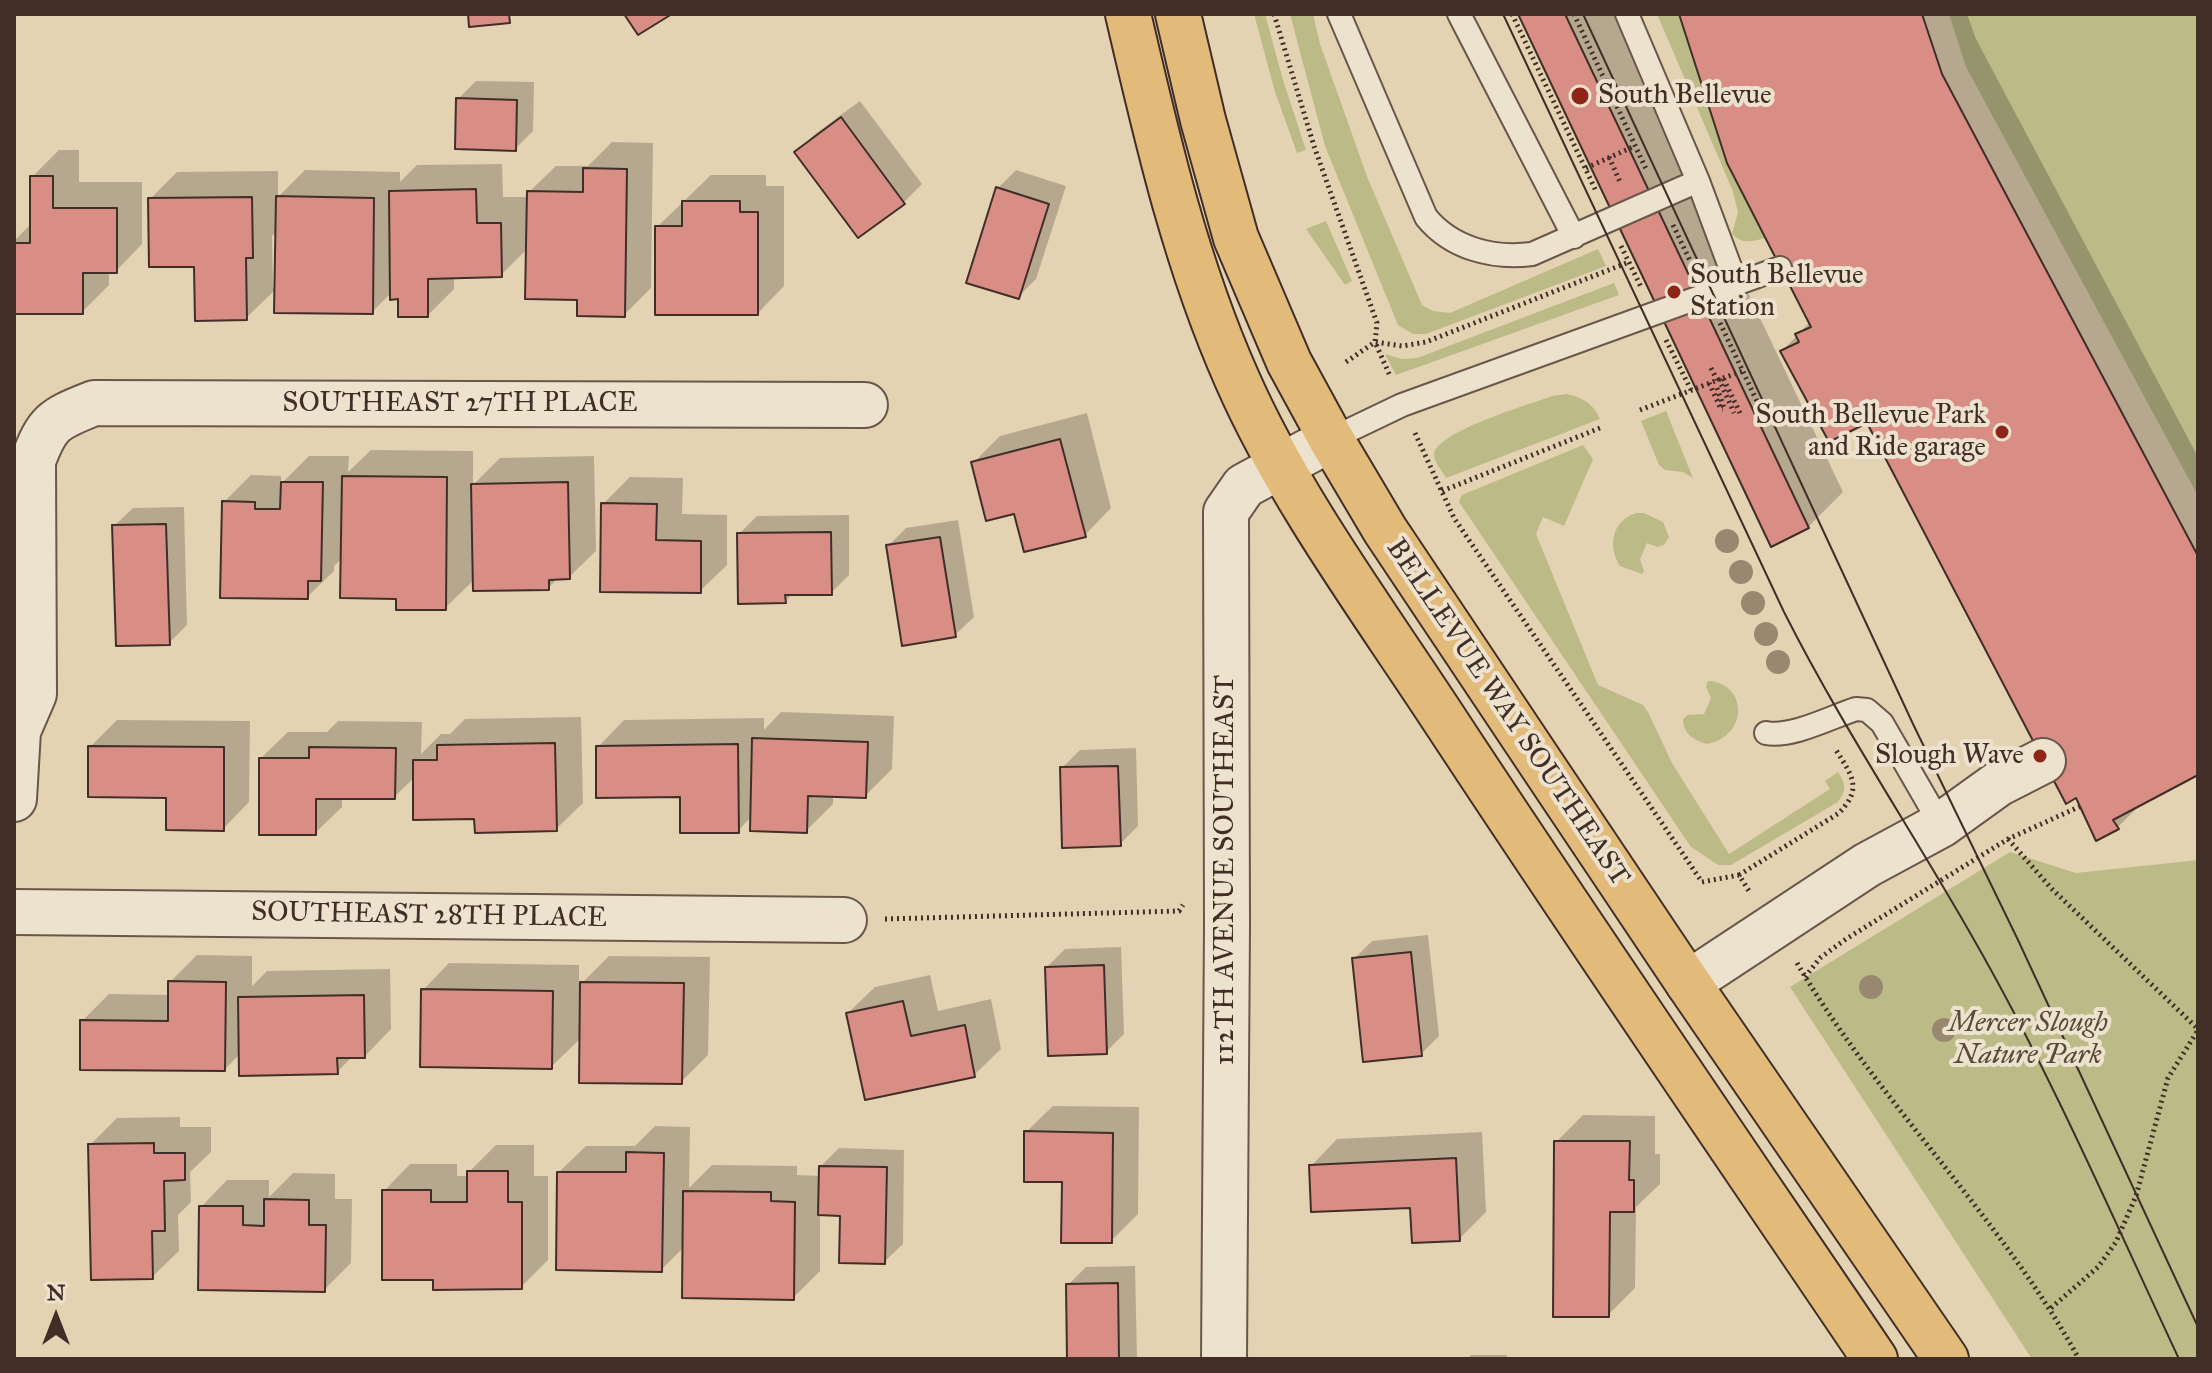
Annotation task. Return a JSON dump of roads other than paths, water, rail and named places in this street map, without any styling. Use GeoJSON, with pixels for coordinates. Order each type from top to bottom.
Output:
{"type":"FeatureCollection","features":[{"type":"Feature","properties":{"kind":"main road","name":"BELLEVUE WAY SOUTHEAST"},"geometry":{"type":"LineString","coordinates":[[1128,14],[1160,152],[1207,303],[1238,382],[1281,465],[1330,546],[1529,849],[1875,1359]]}},
{"type":"Feature","properties":{"kind":"main road","name":"BELLEVUE WAY SOUTHEAST"},"geometry":{"type":"LineString","coordinates":[[1178,14],[1236,238],[1289,362],[1331,439],[1385,530],[1688,983],[1946,1359]]}},
{"type":"Feature","properties":{"kind":"main road"},"geometry":{"type":"LineString","coordinates":[[1644,1017],[1688,983]]}},
{"type":"Feature","properties":{"kind":"street","name":"SOUTHEAST 27TH PLACE"},"geometry":{"type":"LineString","coordinates":[[16,731],[34,694],[33,461],[42,437],[57,418],[94,403],[865,405]]}},
{"type":"Feature","properties":{"kind":"street","name":"112TH AVENUE SOUTHEAST"},"geometry":{"type":"LineString","coordinates":[[1224,1359],[1226,512],[1244,486],[1331,439]]}},
{"type":"Feature","properties":{"kind":"street"},"geometry":{"type":"LineString","coordinates":[[14,799],[16,731]]}},
{"type":"Feature","properties":{"kind":"street"},"geometry":{"type":"LineString","coordinates":[[1688,983],[1867,865],[1941,825],[1998,784],[2043,761]]}},
{"type":"Feature","properties":{"kind":"street","name":"SOUTHEAST 28TH PLACE"},"geometry":{"type":"LineString","coordinates":[[14,912],[844,920]]}},
{"type":"Feature","properties":{"kind":"lane"},"geometry":{"type":"LineString","coordinates":[[1339,14],[1426,217],[1439,234],[1454,242],[1511,256],[1532,254],[1698,181]]}},
{"type":"Feature","properties":{"kind":"lane"},"geometry":{"type":"LineString","coordinates":[[1459,14],[1574,237]]}},
{"type":"Feature","properties":{"kind":"lane"},"geometry":{"type":"LineString","coordinates":[[1627,14],[1698,181],[1736,283]]}},
{"type":"Feature","properties":{"kind":"lane"},"geometry":{"type":"LineString","coordinates":[[1331,439],[1402,405],[1780,268]]}},
{"type":"Feature","properties":{"kind":"lane"},"geometry":{"type":"LineString","coordinates":[[1766,733],[1789,733],[1856,709],[1867,710],[1882,723],[1941,825]]}},
{"type":"Feature","properties":{"kind":"tram line"},"geometry":{"type":"LineString","coordinates":[[1503,14],[1784,612],[1829,695],[2002,989],[2179,1359]]}},
{"type":"Feature","properties":{"kind":"tram line"},"geometry":{"type":"LineString","coordinates":[[1583,14],[2198,1327]]}},
{"type":"Feature","properties":{"kind":"place","name":"South Bellevue"},"geometry":{"type":"Point","coordinates":[1580,96]}},
{"type":"Feature","properties":{"kind":"place","name":"South Bellevue Station"},"geometry":{"type":"Point","coordinates":[1674,292]}},
{"type":"Feature","properties":{"kind":"place","name":"South Bellevue Park and Ride garage"},"geometry":{"type":"Point","coordinates":[2002,432]}},
{"type":"Feature","properties":{"kind":"place","name":"Slough Wave"},"geometry":{"type":"Point","coordinates":[2040,756]}},
{"type":"Feature","properties":{"kind":"park label","name":"Mercer Slough Nature Park"},"geometry":{"type":"Point","coordinates":[2028,1040]}}]}
